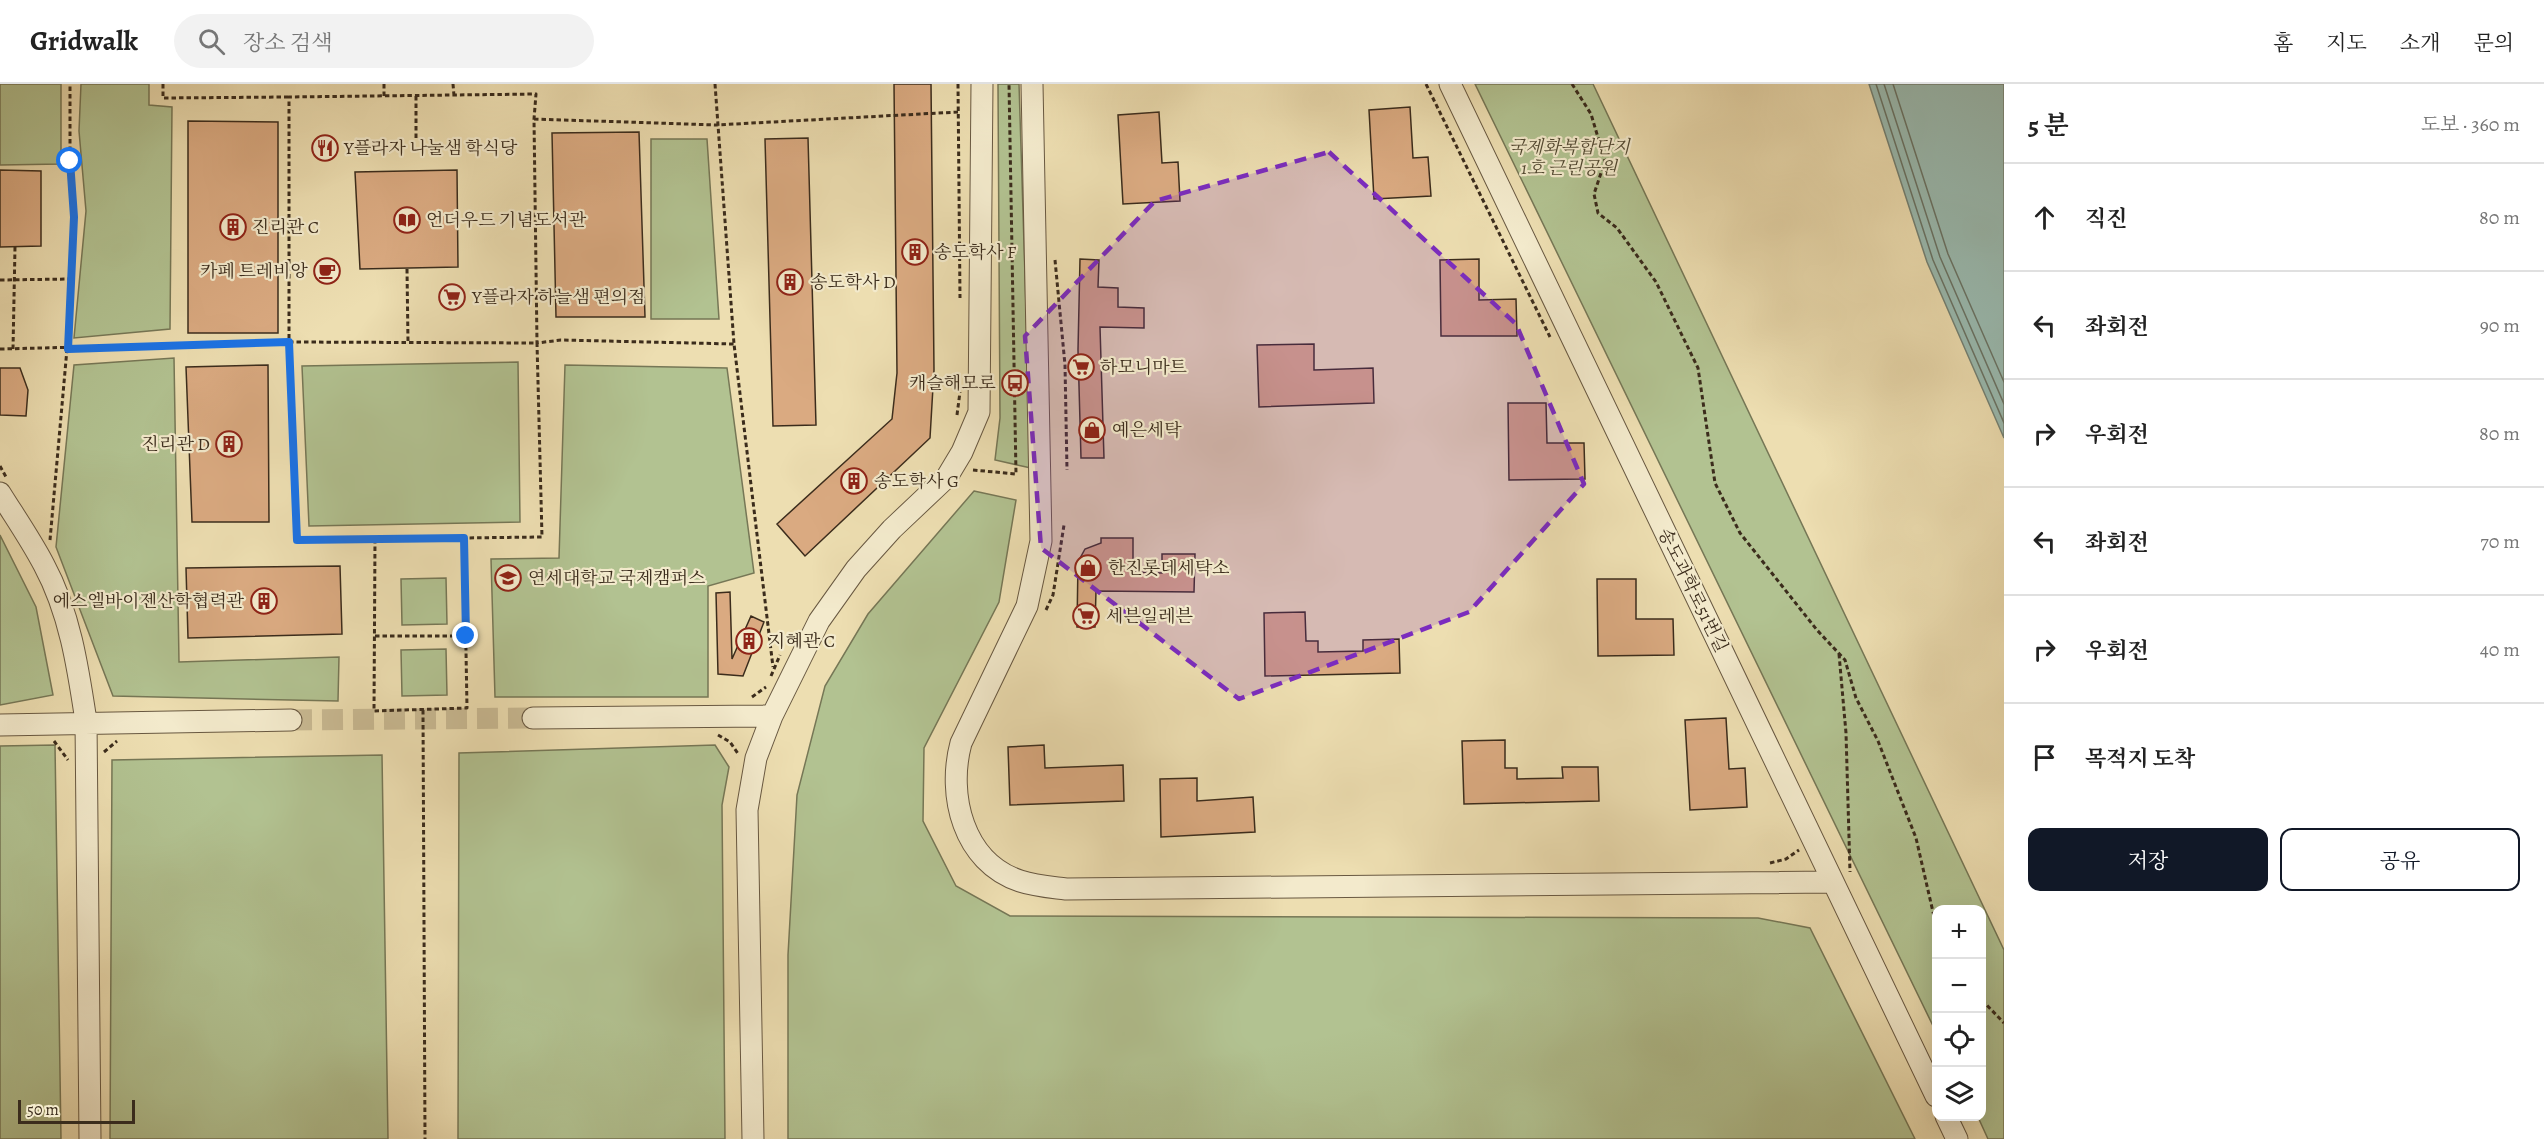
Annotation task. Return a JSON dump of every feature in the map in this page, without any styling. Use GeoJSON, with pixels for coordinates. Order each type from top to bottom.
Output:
{"type":"FeatureCollection","features":[{"type":"Feature","properties":{"kind":"street"},"geometry":{"type":"LineString","coordinates":[[753,1139],[747,810],[756,758],[772,716],[819,621],[856,569],[892,529],[947,477],[962,452],[979,412],[982,84]]}},
{"type":"Feature","properties":{"kind":"street"},"geometry":{"type":"LineString","coordinates":[[1032,84],[1041,541],[1027,606],[961,743],[955,766],[955,789],[959,815],[982,854],[998,870],[1019,881],[1066,889],[1841,878]]}},
{"type":"Feature","properties":{"kind":"street","name":"송도과학로51번길"},"geometry":{"type":"LineString","coordinates":[[1450,84],[1841,878],[1932,1087]]}},
{"type":"Feature","properties":{"kind":"street"},"geometry":{"type":"LineString","coordinates":[[0,494],[45,566],[76,655],[86,721],[90,1139]]}},
{"type":"Feature","properties":{"kind":"street"},"geometry":{"type":"LineString","coordinates":[[534,718],[772,716]]}},
{"type":"Feature","properties":{"kind":"street"},"geometry":{"type":"LineString","coordinates":[[0,725],[86,721],[291,720]]}},
{"type":"Feature","properties":{"kind":"street"},"geometry":{"type":"LineString","coordinates":[[1949,1121],[1957,1139]]}},
{"type":"Feature","properties":{"kind":"path"},"geometry":{"type":"LineString","coordinates":[[50,545],[68,349],[74,217],[70,161],[70,84]]}},
{"type":"Feature","properties":{"kind":"path"},"geometry":{"type":"LineString","coordinates":[[162,84],[163,98],[536,94],[534,119],[537,343],[542,537],[297,540],[289,342],[289,97]]}},
{"type":"Feature","properties":{"kind":"path"},"geometry":{"type":"LineString","coordinates":[[384,84],[384,96]]}},
{"type":"Feature","properties":{"kind":"path"},"geometry":{"type":"LineString","coordinates":[[453,84],[454,96]]}},
{"type":"Feature","properties":{"kind":"path"},"geometry":{"type":"LineString","coordinates":[[715,84],[716,125],[734,344],[773,667]]}},
{"type":"Feature","properties":{"kind":"path"},"geometry":{"type":"LineString","coordinates":[[958,84],[960,302]]}},
{"type":"Feature","properties":{"kind":"path"},"geometry":{"type":"LineString","coordinates":[[970,470],[1016,474],[1010,84]]}},
{"type":"Feature","properties":{"kind":"path"},"geometry":{"type":"LineString","coordinates":[[1426,84],[1550,339]]}},
{"type":"Feature","properties":{"kind":"path"},"geometry":{"type":"LineString","coordinates":[[1572,84],[1591,114],[1605,161],[1594,194],[1598,213],[1617,228],[1656,282],[1698,368],[1715,483],[1740,533],[1817,630],[1845,660],[1856,698],[1878,741],[1916,838],[1932,908]]}},
{"type":"Feature","properties":{"kind":"path"},"geometry":{"type":"LineString","coordinates":[[416,96],[416,141]]}},
{"type":"Feature","properties":{"kind":"path"},"geometry":{"type":"LineString","coordinates":[[534,119],[716,125],[958,112]]}},
{"type":"Feature","properties":{"kind":"path"},"geometry":{"type":"LineString","coordinates":[[13,349],[15,247]]}},
{"type":"Feature","properties":{"kind":"path"},"geometry":{"type":"LineString","coordinates":[[1054,250],[1065,365],[1067,470]]}},
{"type":"Feature","properties":{"kind":"path"},"geometry":{"type":"LineString","coordinates":[[407,269],[408,342]]}},
{"type":"Feature","properties":{"kind":"path"},"geometry":{"type":"LineString","coordinates":[[0,280],[71,279]]}},
{"type":"Feature","properties":{"kind":"path"},"geometry":{"type":"LineString","coordinates":[[0,349],[289,342],[537,343],[561,340],[734,344]]}},
{"type":"Feature","properties":{"kind":"path"},"geometry":{"type":"LineString","coordinates":[[1043,615],[1053,595],[1064,525]]}},
{"type":"Feature","properties":{"kind":"path"},"geometry":{"type":"LineString","coordinates":[[375,539],[374,711],[467,708],[464,538]]}},
{"type":"Feature","properties":{"kind":"path"},"geometry":{"type":"LineString","coordinates":[[375,636],[466,636]]}},
{"type":"Feature","properties":{"kind":"path"},"geometry":{"type":"LineString","coordinates":[[1839,652],[1846,733],[1841,878]]}},
{"type":"Feature","properties":{"kind":"path"},"geometry":{"type":"LineString","coordinates":[[423,710],[425,1139]]}},
{"type":"Feature","properties":{"kind":"path"},"geometry":{"type":"LineString","coordinates":[[715,733],[730,742],[741,763]]}},
{"type":"Feature","properties":{"kind":"path"},"geometry":{"type":"LineString","coordinates":[[102,755],[107,747],[120,739]]}},
{"type":"Feature","properties":{"kind":"path"},"geometry":{"type":"LineString","coordinates":[[1765,865],[1786,859],[1799,850]]}},
{"type":"Feature","properties":{"kind":"path"},"geometry":{"type":"LineString","coordinates":[[1986,1004],[2004,1023]]}},
{"type":"Feature","properties":{"kind":"highlighted area"},"geometry":{"type":"Polygon","coordinates":[[[1329,152],[1516,324],[1584,484],[1469,612],[1239,699],[1041,548],[1025,336],[1155,201],[1329,152]]]}},
{"type":"Feature","properties":{"kind":"green space"},"geometry":{"type":"Polygon","coordinates":[[[0,84],[61,84],[61,164],[0,165],[0,84]]]}},
{"type":"Feature","properties":{"kind":"green space"},"geometry":{"type":"Polygon","coordinates":[[[81,84],[149,84],[149,105],[172,107],[170,329],[74,338],[86,211],[79,131],[81,84]]]}},
{"type":"Feature","properties":{"kind":"green space"},"geometry":{"type":"Polygon","coordinates":[[[998,84],[1019,84],[1031,468],[995,460],[1000,418],[998,84]]]}},
{"type":"Feature","properties":{"kind":"green space","name":"국제화복합단지 1호 근린공원"},"geometry":{"type":"Polygon","coordinates":[[[1475,84],[1593,84],[1983,905],[1932,905],[1932,1024],[1475,84]]]}},
{"type":"Feature","properties":{"kind":"green space"},"geometry":{"type":"Polygon","coordinates":[[[651,139],[707,139],[719,319],[651,319],[651,139]]]}},
{"type":"Feature","properties":{"kind":"green space"},"geometry":{"type":"Polygon","coordinates":[[[174,358],[179,662],[339,657],[338,701],[113,696],[56,547],[74,365],[174,358]]]}},
{"type":"Feature","properties":{"kind":"green space"},"geometry":{"type":"Polygon","coordinates":[[[518,362],[520,522],[309,526],[302,366],[518,362]]]}},
{"type":"Feature","properties":{"kind":"green space"},"geometry":{"type":"Polygon","coordinates":[[[565,365],[727,368],[754,573],[708,586],[708,697],[495,697],[491,559],[559,558],[565,365]]]}},
{"type":"Feature","properties":{"kind":"green space"},"geometry":{"type":"Polygon","coordinates":[[[974,491],[1016,500],[999,602],[924,748],[923,821],[956,886],[1010,916],[1758,918],[1810,928],[1915,1139],[788,1139],[788,955],[797,795],[825,686],[868,614],[974,491]]]}},
{"type":"Feature","properties":{"kind":"green space"},"geometry":{"type":"Polygon","coordinates":[[[0,535],[36,607],[53,695],[0,705],[0,535]]]}},
{"type":"Feature","properties":{"kind":"green space"},"geometry":{"type":"Polygon","coordinates":[[[446,578],[447,624],[402,625],[401,579],[446,578]]]}},
{"type":"Feature","properties":{"kind":"green space"},"geometry":{"type":"Polygon","coordinates":[[[446,649],[447,695],[402,696],[401,650],[446,649]]]}},
{"type":"Feature","properties":{"kind":"green space"},"geometry":{"type":"Polygon","coordinates":[[[55,745],[61,1139],[0,1139],[0,746],[55,745]]]}},
{"type":"Feature","properties":{"kind":"green space"},"geometry":{"type":"Polygon","coordinates":[[[715,745],[729,767],[722,805],[725,1139],[458,1139],[459,753],[715,745]]]}},
{"type":"Feature","properties":{"kind":"green space"},"geometry":{"type":"Polygon","coordinates":[[[382,755],[388,1139],[110,1139],[112,760],[382,755]]]}},
{"type":"Feature","properties":{"kind":"green space","name":"국제화복합단지 1호 근린공원"},"geometry":{"type":"Polygon","coordinates":[[[1986,912],[2004,950],[2004,1139],[1988,1139],[1980,1121],[1986,1121],[1986,912]]]}},
{"type":"Feature","properties":{"kind":"water"},"geometry":{"type":"Polygon","coordinates":[[[1869,84],[2004,84],[2004,438],[1927,262],[1869,84]]]}},
{"type":"Feature","properties":{"kind":"building"},"geometry":{"type":"Polygon","coordinates":[[[894,84],[931,84],[934,370],[930,438],[805,556],[777,524],[892,419],[897,373],[894,84]]]}},
{"type":"Feature","properties":{"kind":"building"},"geometry":{"type":"Polygon","coordinates":[[[1410,107],[1413,158],[1428,157],[1431,196],[1374,199],[1369,110],[1410,107]]]}},
{"type":"Feature","properties":{"kind":"building"},"geometry":{"type":"Polygon","coordinates":[[[1159,112],[1162,163],[1178,162],[1180,201],[1123,204],[1118,115],[1159,112]]]}},
{"type":"Feature","properties":{"kind":"building","name":"진리관 C"},"geometry":{"type":"Polygon","coordinates":[[[188,121],[278,122],[278,333],[188,333],[188,121]]]}},
{"type":"Feature","properties":{"kind":"building"},"geometry":{"type":"Polygon","coordinates":[[[639,132],[645,317],[556,317],[552,133],[639,132]]]}},
{"type":"Feature","properties":{"kind":"building","name":"송도학사 D"},"geometry":{"type":"Polygon","coordinates":[[[808,138],[816,425],[773,426],[765,139],[808,138]]]}},
{"type":"Feature","properties":{"kind":"building"},"geometry":{"type":"Polygon","coordinates":[[[0,170],[41,171],[41,246],[0,247],[0,170]]]}},
{"type":"Feature","properties":{"kind":"building","name":"언더우드 기념도서관"},"geometry":{"type":"Polygon","coordinates":[[[457,170],[458,267],[360,269],[355,172],[457,170]]]}},
{"type":"Feature","properties":{"kind":"building"},"geometry":{"type":"Polygon","coordinates":[[[1080,259],[1099,260],[1098,287],[1118,288],[1118,307],[1144,308],[1144,328],[1100,327],[1104,458],[1081,458],[1078,350],[1080,259]]]}},
{"type":"Feature","properties":{"kind":"building"},"geometry":{"type":"Polygon","coordinates":[[[1479,259],[1479,300],[1516,299],[1517,336],[1441,336],[1440,260],[1479,259]]]}},
{"type":"Feature","properties":{"kind":"building"},"geometry":{"type":"Polygon","coordinates":[[[1314,344],[1314,370],[1373,368],[1374,403],[1259,407],[1257,345],[1314,344]]]}},
{"type":"Feature","properties":{"kind":"building","name":"진리관 D"},"geometry":{"type":"Polygon","coordinates":[[[268,365],[269,522],[192,522],[186,367],[268,365]]]}},
{"type":"Feature","properties":{"kind":"building"},"geometry":{"type":"Polygon","coordinates":[[[0,368],[20,368],[28,390],[26,416],[0,415],[0,368]]]}},
{"type":"Feature","properties":{"kind":"building"},"geometry":{"type":"Polygon","coordinates":[[[1508,403],[1546,403],[1547,443],[1584,443],[1585,479],[1509,480],[1508,403]]]}},
{"type":"Feature","properties":{"kind":"building"},"geometry":{"type":"Polygon","coordinates":[[[1101,538],[1133,538],[1133,572],[1162,573],[1162,554],[1195,554],[1194,592],[1096,591],[1095,627],[1077,627],[1078,562],[1085,549],[1101,543],[1101,538]]]}},
{"type":"Feature","properties":{"kind":"building","name":"에스엘바이젠산학협력관"},"geometry":{"type":"Polygon","coordinates":[[[340,566],[342,634],[188,638],[186,568],[340,566]]]}},
{"type":"Feature","properties":{"kind":"building"},"geometry":{"type":"Polygon","coordinates":[[[1597,579],[1636,579],[1636,619],[1673,619],[1674,655],[1598,656],[1597,579]]]}},
{"type":"Feature","properties":{"kind":"building","name":"지혜관 C"},"geometry":{"type":"Polygon","coordinates":[[[730,592],[732,659],[751,616],[764,622],[743,676],[718,674],[716,593],[730,592]]]}},
{"type":"Feature","properties":{"kind":"building"},"geometry":{"type":"Polygon","coordinates":[[[1305,612],[1306,641],[1318,641],[1318,652],[1363,651],[1363,640],[1399,639],[1400,673],[1265,676],[1264,613],[1305,612]]]}},
{"type":"Feature","properties":{"kind":"building"},"geometry":{"type":"Polygon","coordinates":[[[1726,718],[1729,769],[1745,768],[1747,807],[1690,810],[1685,720],[1726,718]]]}},
{"type":"Feature","properties":{"kind":"building"},"geometry":{"type":"Polygon","coordinates":[[[1505,740],[1505,768],[1517,768],[1517,779],[1563,778],[1562,767],[1598,767],[1599,801],[1464,804],[1462,741],[1505,740]]]}},
{"type":"Feature","properties":{"kind":"building"},"geometry":{"type":"Polygon","coordinates":[[[1044,745],[1045,768],[1123,765],[1124,801],[1010,805],[1008,747],[1044,745]]]}},
{"type":"Feature","properties":{"kind":"building"},"geometry":{"type":"Polygon","coordinates":[[[1197,778],[1197,801],[1253,797],[1255,832],[1161,837],[1160,779],[1197,778]]]}},
{"type":"Feature","properties":{"kind":"tunnel"},"geometry":{"type":"LineString","coordinates":[[291,720],[533,718]]}},
{"type":"Feature","properties":{"kind":"place","name":"Y플라자 나눌샘 학식당"},"geometry":{"type":"Point","coordinates":[325,148]}},
{"type":"Feature","properties":{"kind":"place","name":"언더우드 기념도서관"},"geometry":{"type":"Point","coordinates":[407,220]}},
{"type":"Feature","properties":{"kind":"place","name":"진리관 C"},"geometry":{"type":"Point","coordinates":[233,227]}},
{"type":"Feature","properties":{"kind":"place","name":"송도학사 F"},"geometry":{"type":"Point","coordinates":[915,252]}},
{"type":"Feature","properties":{"kind":"place","name":"카페 트레비앙"},"geometry":{"type":"Point","coordinates":[327,271]}},
{"type":"Feature","properties":{"kind":"place","name":"송도학사 D"},"geometry":{"type":"Point","coordinates":[790,282]}},
{"type":"Feature","properties":{"kind":"place","name":"Y플라자 하늘샘 편의점"},"geometry":{"type":"Point","coordinates":[452,297]}},
{"type":"Feature","properties":{"kind":"place","name":"하모니마트"},"geometry":{"type":"Point","coordinates":[1081,367]}},
{"type":"Feature","properties":{"kind":"place","name":"캐슬해모로"},"geometry":{"type":"Point","coordinates":[1015,383]}},
{"type":"Feature","properties":{"kind":"place","name":"예은세탁"},"geometry":{"type":"Point","coordinates":[1092,430]}},
{"type":"Feature","properties":{"kind":"place","name":"진리관 D"},"geometry":{"type":"Point","coordinates":[229,444]}},
{"type":"Feature","properties":{"kind":"place","name":"송도학사 G"},"geometry":{"type":"Point","coordinates":[854,481]}},
{"type":"Feature","properties":{"kind":"place","name":"한진롯데세탁소"},"geometry":{"type":"Point","coordinates":[1088,568]}},
{"type":"Feature","properties":{"kind":"place","name":"연세대학교 국제캠퍼스"},"geometry":{"type":"Point","coordinates":[508,578]}},
{"type":"Feature","properties":{"kind":"place","name":"에스엘바이젠산학협력관"},"geometry":{"type":"Point","coordinates":[264,601]}},
{"type":"Feature","properties":{"kind":"place","name":"세븐일레븐"},"geometry":{"type":"Point","coordinates":[1086,616]}},
{"type":"Feature","properties":{"kind":"place","name":"지혜관 C"},"geometry":{"type":"Point","coordinates":[749,641]}},
{"type":"Feature","properties":{"kind":"route"},"geometry":{"type":"LineString","coordinates":[[70,161],[74,217],[68,349],[289,342],[297,540],[464,538],[466,636]]}}]}
